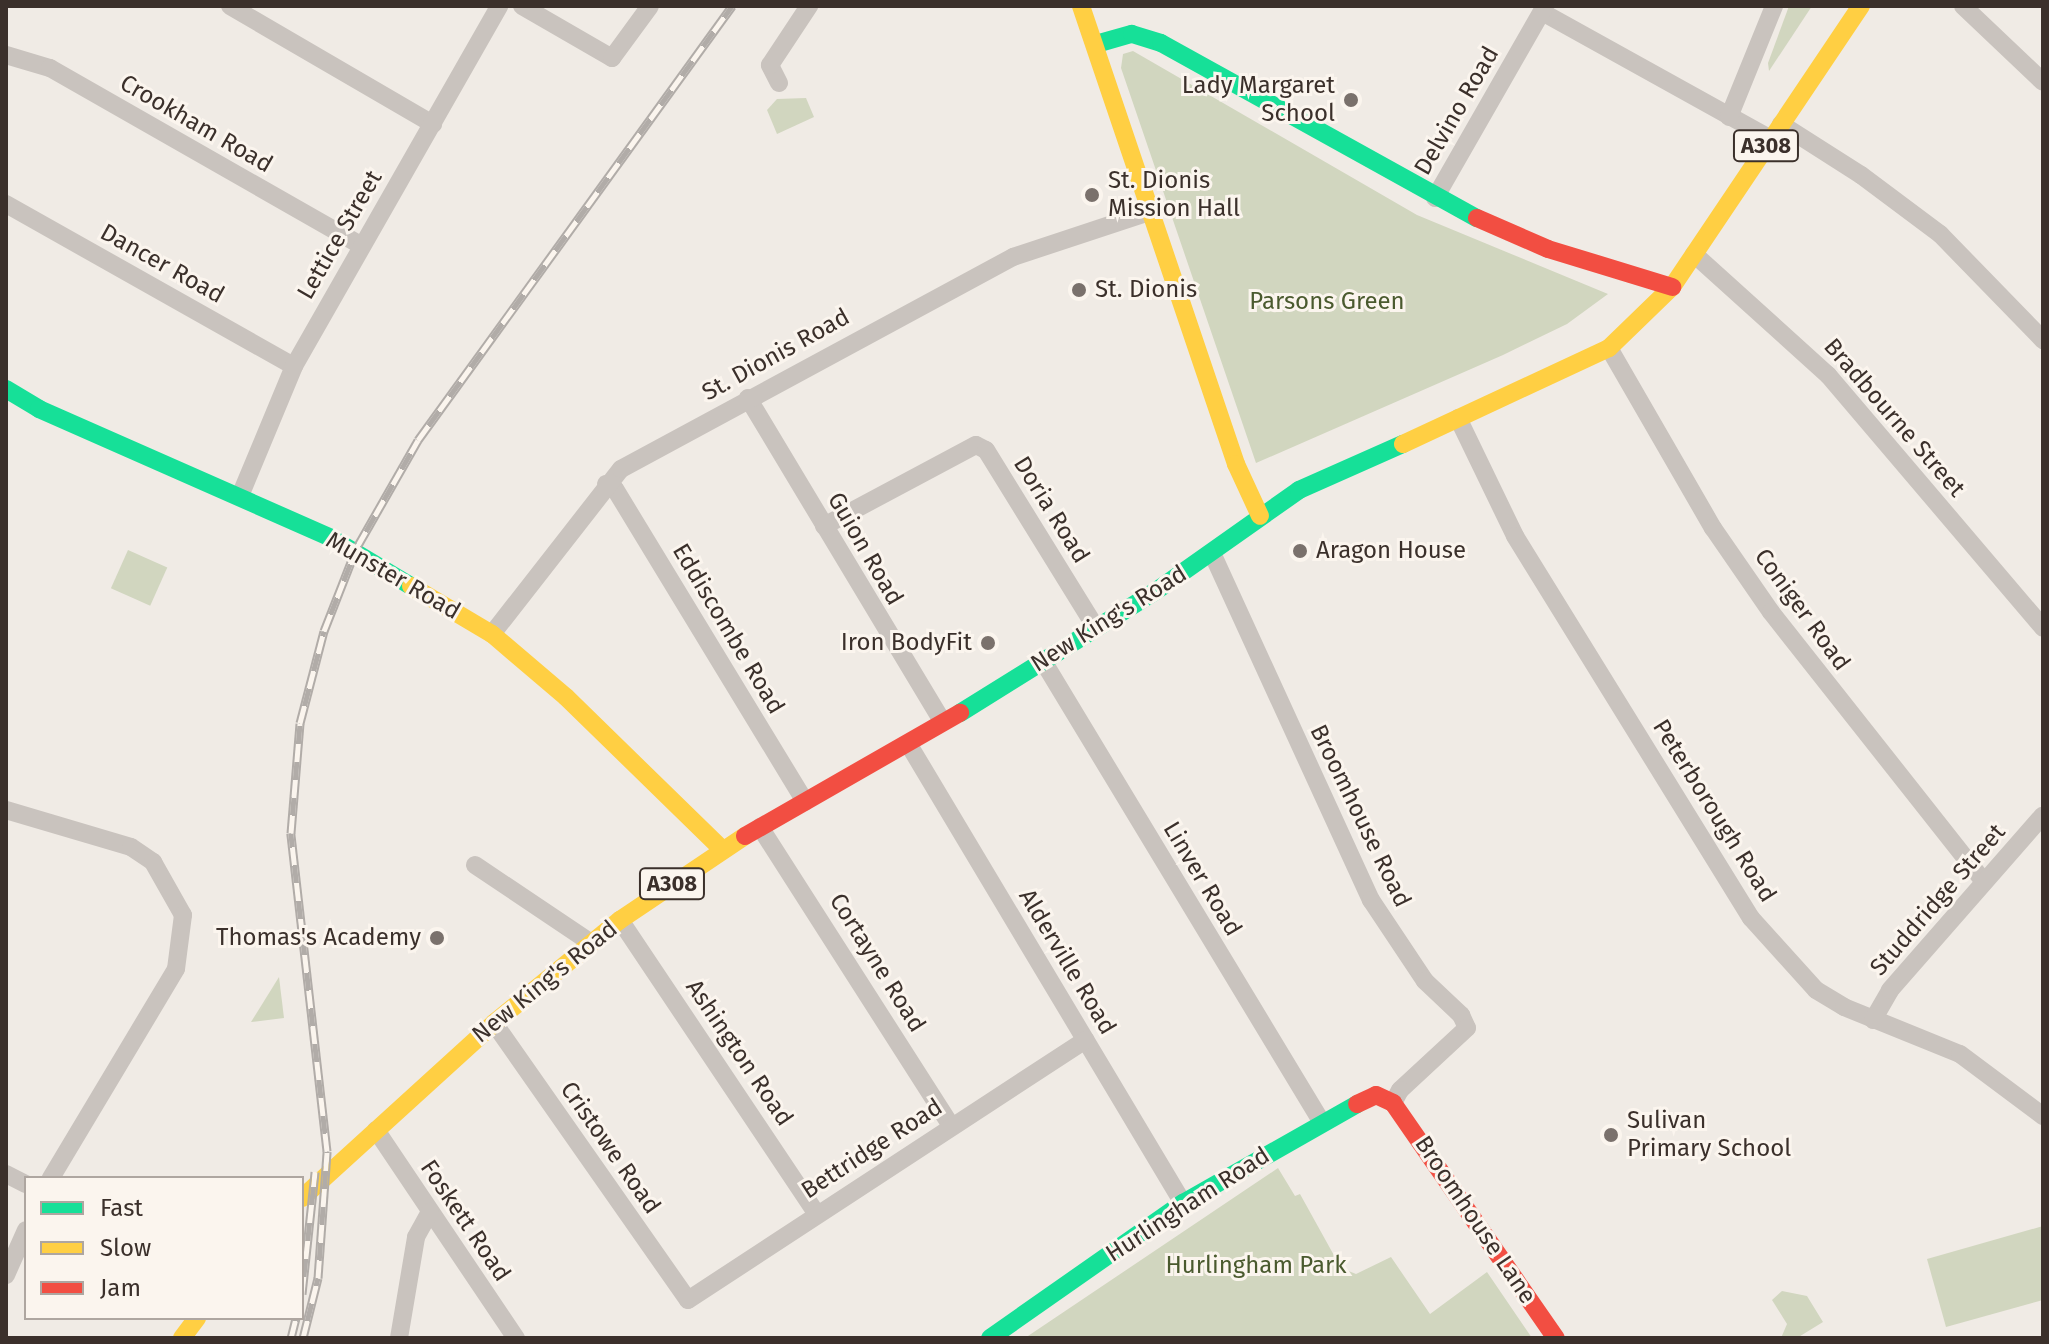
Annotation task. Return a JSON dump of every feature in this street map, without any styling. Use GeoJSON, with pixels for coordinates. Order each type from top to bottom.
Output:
{"type":"FeatureCollection","features":[{"type":"Feature","properties":{"kind":"street"},"geometry":{"type":"LineString","coordinates":[[230,6],[433,124]]}},
{"type":"Feature","properties":{"kind":"street","name":"Lettice Street"},"geometry":{"type":"LineString","coordinates":[[240,496],[294,366],[359,244],[433,124],[499,6]]}},
{"type":"Feature","properties":{"kind":"street"},"geometry":{"type":"LineString","coordinates":[[522,6],[612,58],[650,6]]}},
{"type":"Feature","properties":{"kind":"street"},"geometry":{"type":"LineString","coordinates":[[779,83],[770,65],[809,6]]}},
{"type":"Feature","properties":{"kind":"street"},"geometry":{"type":"LineString","coordinates":[[1081,6],[1236,464],[1260,516]]}},
{"type":"Feature","properties":{"kind":"street"},"geometry":{"type":"LineString","coordinates":[[1729,117],[1774,6]]}},
{"type":"Feature","properties":{"kind":"street","name":"New King's Road"},"geometry":{"type":"LineString","coordinates":[[304,1196],[494,1023],[620,920],[722,849],[909,745],[1212,553],[1299,490],[1609,348],[1672,287],[1861,6]]}},
{"type":"Feature","properties":{"kind":"street"},"geometry":{"type":"LineString","coordinates":[[1963,6],[2043,82]]}},
{"type":"Feature","properties":{"kind":"street"},"geometry":{"type":"LineString","coordinates":[[1543,9],[1729,117],[1776,132],[1861,175],[1940,234],[2043,340]]}},
{"type":"Feature","properties":{"kind":"street","name":"Delvino Road"},"geometry":{"type":"LineString","coordinates":[[1435,198],[1543,9]]}},
{"type":"Feature","properties":{"kind":"street"},"geometry":{"type":"LineString","coordinates":[[1096,44],[1132,34],[1161,43],[1435,198],[1548,249],[1672,287]]}},
{"type":"Feature","properties":{"kind":"street","name":"Crookham Road"},"geometry":{"type":"LineString","coordinates":[[6,55],[50,68],[359,244]]}},
{"type":"Feature","properties":{"kind":"street","name":"Dancer Road"},"geometry":{"type":"LineString","coordinates":[[6,204],[294,366]]}},
{"type":"Feature","properties":{"kind":"street","name":"St. Dionis Road"},"geometry":{"type":"LineString","coordinates":[[492,634],[606,484],[621,469],[1013,257],[1152,211]]}},
{"type":"Feature","properties":{"kind":"street","name":"Bradbourne Street"},"geometry":{"type":"LineString","coordinates":[[1694,254],[1828,375],[2043,628]]}},
{"type":"Feature","properties":{"kind":"street","name":"Coniger Road"},"geometry":{"type":"LineString","coordinates":[[1609,348],[1713,528],[1771,612],[1984,882]]}},
{"type":"Feature","properties":{"kind":"street","name":"Munster Road"},"geometry":{"type":"LineString","coordinates":[[6,389],[39,409],[331,538],[492,634],[566,697],[722,849]]}},
{"type":"Feature","properties":{"kind":"street","name":"Guion Road"},"geometry":{"type":"LineString","coordinates":[[748,398],[943,722]]}},
{"type":"Feature","properties":{"kind":"street","name":"Peterborough Road"},"geometry":{"type":"LineString","coordinates":[[1458,418],[1515,536],[1587,647],[1722,877],[1794,970],[1816,990],[1873,1020],[1960,1054],[2043,1116]]}},
{"type":"Feature","properties":{"kind":"street","name":"Doria Road"},"geometry":{"type":"LineString","coordinates":[[824,526],[976,445],[986,450],[1096,628]]}},
{"type":"Feature","properties":{"kind":"street","name":"Eddiscombe Road"},"geometry":{"type":"LineString","coordinates":[[606,484],[615,489],[805,802]]}},
{"type":"Feature","properties":{"kind":"street","name":"Broomhouse Road"},"geometry":{"type":"LineString","coordinates":[[1212,553],[1371,900],[1425,981],[1461,1015],[1467,1028],[1449,1050],[1400,1090],[1393,1103]]}},
{"type":"Feature","properties":{"kind":"street","name":"Linver Road"},"geometry":{"type":"LineString","coordinates":[[1043,661],[1321,1121]]}},
{"type":"Feature","properties":{"kind":"street","name":"Alderville Road"},"geometry":{"type":"LineString","coordinates":[[909,745],[1183,1203]]}},
{"type":"Feature","properties":{"kind":"street"},"geometry":{"type":"LineString","coordinates":[[6,810],[131,847],[153,862],[183,915],[176,969],[52,1176]]}},
{"type":"Feature","properties":{"kind":"street","name":"Studdridge Street"},"geometry":{"type":"LineString","coordinates":[[1873,1020],[1890,990],[2043,815]]}},
{"type":"Feature","properties":{"kind":"street","name":"Cortayne Road"},"geometry":{"type":"LineString","coordinates":[[760,827],[951,1126]]}},
{"type":"Feature","properties":{"kind":"street"},"geometry":{"type":"LineString","coordinates":[[475,865],[591,943]]}},
{"type":"Feature","properties":{"kind":"street","name":"Ashington Road"},"geometry":{"type":"LineString","coordinates":[[620,920],[817,1214]]}},
{"type":"Feature","properties":{"kind":"street","name":"Cristowe Road"},"geometry":{"type":"LineString","coordinates":[[494,1023],[688,1300]]}},
{"type":"Feature","properties":{"kind":"street","name":"Bettridge Road"},"geometry":{"type":"LineString","coordinates":[[688,1300],[1085,1040]]}},
{"type":"Feature","properties":{"kind":"street","name":"Hurlingham Road"},"geometry":{"type":"LineString","coordinates":[[990,1338],[1183,1203],[1321,1121],[1376,1095],[1393,1103]]}},
{"type":"Feature","properties":{"kind":"street","name":"Broomhouse Lane"},"geometry":{"type":"LineString","coordinates":[[1393,1103],[1556,1338]]}},
{"type":"Feature","properties":{"kind":"street","name":"Foskett Road"},"geometry":{"type":"LineString","coordinates":[[376,1130],[516,1338]]}},
{"type":"Feature","properties":{"kind":"street"},"geometry":{"type":"LineString","coordinates":[[6,1174],[24,1183]]}},
{"type":"Feature","properties":{"kind":"street"},"geometry":{"type":"LineString","coordinates":[[399,1338],[416,1237],[430,1212]]}},
{"type":"Feature","properties":{"kind":"street"},"geometry":{"type":"LineString","coordinates":[[6,1275],[24,1234]]}},
{"type":"Feature","properties":{"kind":"street"},"geometry":{"type":"LineString","coordinates":[[182,1338],[196,1320]]}},
{"type":"Feature","properties":{"kind":"green space"},"geometry":{"type":"Polygon","coordinates":[[[1789,6],[1812,6],[1769,71],[1768,63],[1789,6]]]}},
{"type":"Feature","properties":{"kind":"green space","name":"Parsons Green"},"geometry":{"type":"Polygon","coordinates":[[[1133,51],[1417,215],[1608,294],[1567,324],[1503,355],[1256,463],[1121,68],[1123,54],[1133,51]]]}},
{"type":"Feature","properties":{"kind":"green space"},"geometry":{"type":"Polygon","coordinates":[[[806,98],[814,117],[777,134],[767,110],[777,99],[806,98]]]}},
{"type":"Feature","properties":{"kind":"green space"},"geometry":{"type":"Polygon","coordinates":[[[128,550],[167,567],[150,606],[111,588],[128,550]]]}},
{"type":"Feature","properties":{"kind":"green space"},"geometry":{"type":"Polygon","coordinates":[[[279,977],[284,1018],[251,1022],[279,977]]]}},
{"type":"Feature","properties":{"kind":"green space","name":"Hurlingham Park"},"geometry":{"type":"Polygon","coordinates":[[[1278,1168],[1295,1196],[1300,1194],[1341,1268],[1356,1274],[1391,1257],[1430,1314],[1487,1272],[1532,1338],[1025,1338],[1278,1168]]]}},
{"type":"Feature","properties":{"kind":"green space"},"geometry":{"type":"Polygon","coordinates":[[[2043,1226],[2043,1300],[1946,1327],[1927,1259],[2043,1226]]]}},
{"type":"Feature","properties":{"kind":"green space"},"geometry":{"type":"Polygon","coordinates":[[[1782,1291],[1807,1296],[1823,1322],[1797,1338],[1781,1338],[1787,1324],[1772,1300],[1782,1291]]]}},
{"type":"Feature","properties":{"kind":"railway"},"geometry":{"type":"LineString","coordinates":[[303,1338],[318,1278],[327,1151],[291,833],[300,723],[324,631],[357,547],[418,440],[732,6]]}},
{"type":"Feature","properties":{"kind":"railway"},"geometry":{"type":"LineString","coordinates":[[304,1275],[315,1172]]}},
{"type":"Feature","properties":{"kind":"railway"},"geometry":{"type":"LineString","coordinates":[[291,1338],[296,1320]]}},
{"type":"Feature","properties":{"kind":"traffic: fast"},"geometry":{"type":"LineString","coordinates":[[1096,44],[1132,34],[1161,43],[1477,218]]}},
{"type":"Feature","properties":{"kind":"traffic: fast"},"geometry":{"type":"LineString","coordinates":[[6,389],[39,409],[331,538],[411,586]]}},
{"type":"Feature","properties":{"kind":"traffic: fast"},"geometry":{"type":"LineString","coordinates":[[960,713],[1156,591],[1299,490],[1403,444]]}},
{"type":"Feature","properties":{"kind":"traffic: fast"},"geometry":{"type":"LineString","coordinates":[[990,1338],[1183,1203],[1357,1104]]}},
{"type":"Feature","properties":{"kind":"traffic: slow"},"geometry":{"type":"LineString","coordinates":[[1081,6],[1236,464],[1260,516]]}},
{"type":"Feature","properties":{"kind":"traffic: slow"},"geometry":{"type":"LineString","coordinates":[[1403,444],[1609,348],[1672,287],[1861,6]]}},
{"type":"Feature","properties":{"kind":"traffic: slow"},"geometry":{"type":"LineString","coordinates":[[411,586],[492,634],[566,697],[722,849]]}},
{"type":"Feature","properties":{"kind":"traffic: slow"},"geometry":{"type":"LineString","coordinates":[[304,1196],[494,1023],[620,920],[745,836]]}},
{"type":"Feature","properties":{"kind":"traffic: slow"},"geometry":{"type":"LineString","coordinates":[[182,1338],[196,1320]]}},
{"type":"Feature","properties":{"kind":"traffic: jam"},"geometry":{"type":"LineString","coordinates":[[1477,218],[1548,249],[1672,287]]}},
{"type":"Feature","properties":{"kind":"traffic: jam"},"geometry":{"type":"LineString","coordinates":[[745,836],[960,713]]}},
{"type":"Feature","properties":{"kind":"traffic: jam"},"geometry":{"type":"LineString","coordinates":[[1357,1104],[1376,1095],[1393,1103],[1556,1338]]}},
{"type":"Feature","properties":{"kind":"place","name":"Lady Margaret School"},"geometry":{"type":"Point","coordinates":[1351,100]}},
{"type":"Feature","properties":{"kind":"place","name":"St. Dionis Mission Hall"},"geometry":{"type":"Point","coordinates":[1092,195]}},
{"type":"Feature","properties":{"kind":"place","name":"St. Dionis"},"geometry":{"type":"Point","coordinates":[1079,290]}},
{"type":"Feature","properties":{"kind":"place","name":"Aragon House"},"geometry":{"type":"Point","coordinates":[1300,551]}},
{"type":"Feature","properties":{"kind":"place","name":"Iron BodyFit"},"geometry":{"type":"Point","coordinates":[988,643]}},
{"type":"Feature","properties":{"kind":"place","name":"Thomas's Academy"},"geometry":{"type":"Point","coordinates":[437,938]}},
{"type":"Feature","properties":{"kind":"place","name":"Sulivan Primary School"},"geometry":{"type":"Point","coordinates":[1611,1135]}}]}
